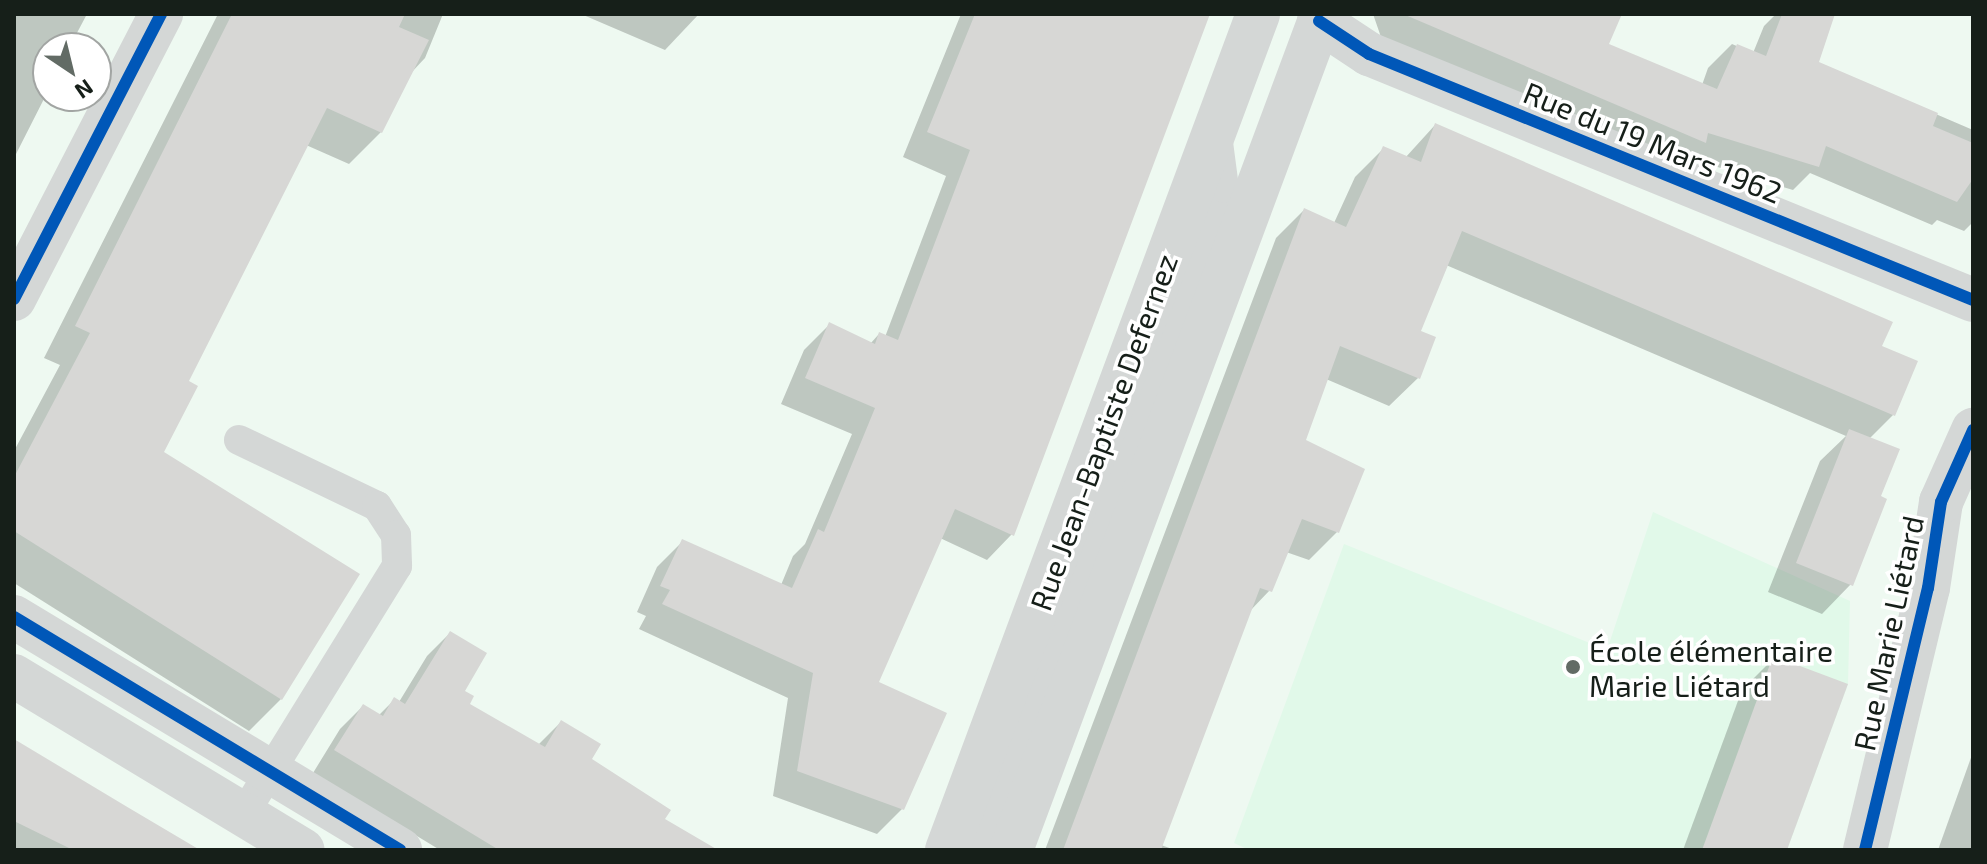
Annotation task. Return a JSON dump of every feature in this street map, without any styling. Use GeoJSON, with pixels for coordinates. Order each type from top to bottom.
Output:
{"type":"FeatureCollection","features":[{"type":"Feature","properties":{"kind":"street"},"geometry":{"type":"LineString","coordinates":[[14,299],[161,14]]}},
{"type":"Feature","properties":{"kind":"street","name":"Rue Jean-Baptiste Defernez"},"geometry":{"type":"LineString","coordinates":[[947,850],[1258,14]]}},
{"type":"Feature","properties":{"kind":"street","name":"Rue Jean-Baptiste Defernez"},"geometry":{"type":"LineString","coordinates":[[1011,850],[1320,16]]}},
{"type":"Feature","properties":{"kind":"street","name":"Rue du 19 Mars 1962"},"geometry":{"type":"LineString","coordinates":[[1320,16],[1369,54],[1973,300]]}},
{"type":"Feature","properties":{"kind":"street","name":"Rue Marie Liétard"},"geometry":{"type":"LineString","coordinates":[[1865,850],[1928,588],[1941,502],[1973,430]]}},
{"type":"Feature","properties":{"kind":"street"},"geometry":{"type":"LineString","coordinates":[[14,617],[400,850]]}},
{"type":"Feature","properties":{"kind":"street"},"geometry":{"type":"LineString","coordinates":[[14,676],[303,850],[333,810]]}},
{"type":"Feature","properties":{"kind":"lane"},"geometry":{"type":"LineString","coordinates":[[981,850],[1224,188],[1216,129]]}},
{"type":"Feature","properties":{"kind":"lane"},"geometry":{"type":"LineString","coordinates":[[239,440],[377,506],[396,535],[397,566],[244,814]]}},
{"type":"Feature","properties":{"kind":"shaded area","name":"École élémentaire Marie Liétard"},"geometry":{"type":"Polygon","coordinates":[[[1653,512],[1850,601],[1848,684],[1787,850],[1249,850],[1234,843],[1344,544],[1607,650],[1653,512]]]}},
{"type":"Feature","properties":{"kind":"building"},"geometry":{"type":"Polygon","coordinates":[[[232,14],[405,14],[399,27],[429,40],[382,133],[327,108],[189,381],[198,386],[164,452],[360,574],[282,700],[14,531],[14,477],[90,333],[75,326],[232,14]]]}},
{"type":"Feature","properties":{"kind":"building"},"geometry":{"type":"Polygon","coordinates":[[[975,14],[1210,14],[1014,536],[955,509],[879,682],[947,713],[904,810],[797,771],[813,673],[662,604],[670,590],[660,586],[682,539],[792,588],[818,529],[824,532],[875,408],[805,378],[829,322],[875,344],[879,332],[898,340],[970,150],[927,132],[975,14]]]}},
{"type":"Feature","properties":{"kind":"building"},"geometry":{"type":"Polygon","coordinates":[[[1403,14],[1622,14],[1609,44],[1717,89],[1737,44],[1766,56],[1782,14],[1835,14],[1819,62],[1938,113],[1933,126],[1973,143],[1973,179],[1957,202],[1826,146],[1819,167],[1708,133],[1706,143],[1403,14]]]}},
{"type":"Feature","properties":{"kind":"building"},"geometry":{"type":"Polygon","coordinates":[[[1435,123],[1893,322],[1882,346],[1918,361],[1895,416],[1462,231],[1421,331],[1436,337],[1420,379],[1340,346],[1306,440],[1365,469],[1339,533],[1302,519],[1272,592],[1260,588],[1161,850],[1063,850],[1304,208],[1346,227],[1383,146],[1421,162],[1435,123]]]}},
{"type":"Feature","properties":{"kind":"building"},"geometry":{"type":"Polygon","coordinates":[[[1849,429],[1900,449],[1881,496],[1887,499],[1853,586],[1796,563],[1849,429]]]}},
{"type":"Feature","properties":{"kind":"building"},"geometry":{"type":"Polygon","coordinates":[[[450,631],[487,653],[465,691],[474,696],[470,704],[545,747],[561,720],[601,744],[592,759],[671,810],[665,819],[718,850],[499,850],[334,750],[363,704],[383,716],[394,697],[405,704],[450,631]]]}},
{"type":"Feature","properties":{"kind":"building"},"geometry":{"type":"Polygon","coordinates":[[[1773,656],[1848,684],[1787,850],[1702,850],[1773,656]]]}},
{"type":"Feature","properties":{"kind":"building"},"geometry":{"type":"Polygon","coordinates":[[[14,739],[200,850],[73,850],[14,821],[14,739]]]}},
{"type":"Feature","properties":{"kind":"cycle path"},"geometry":{"type":"LineString","coordinates":[[14,299],[161,14]]}},
{"type":"Feature","properties":{"kind":"cycle path"},"geometry":{"type":"LineString","coordinates":[[1319,21],[1369,54],[1973,300]]}},
{"type":"Feature","properties":{"kind":"cycle path"},"geometry":{"type":"LineString","coordinates":[[1865,850],[1928,588],[1941,502],[1973,430]]}},
{"type":"Feature","properties":{"kind":"cycle path"},"geometry":{"type":"LineString","coordinates":[[14,617],[400,850]]}},
{"type":"Feature","properties":{"kind":"place","name":"École élémentaire Marie Liétard"},"geometry":{"type":"Point","coordinates":[1573,667]}}]}
